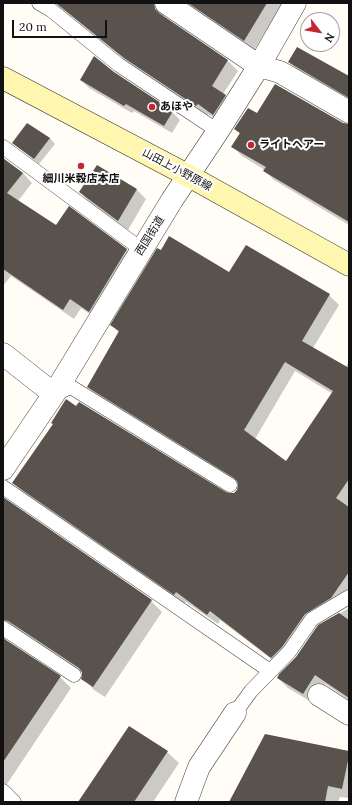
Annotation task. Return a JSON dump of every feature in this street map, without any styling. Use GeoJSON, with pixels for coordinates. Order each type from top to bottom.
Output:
{"type":"FeatureCollection","features":[{"type":"Feature","properties":{"kind":"main road","name":"山田上小野原線"},"geometry":{"type":"LineString","coordinates":[[3,78],[188,176],[349,265]]}},
{"type":"Feature","properties":{"kind":"street"},"geometry":{"type":"LineString","coordinates":[[166,3],[260,66],[280,72],[349,112]]}},
{"type":"Feature","properties":{"kind":"street","name":"西国街道"},"geometry":{"type":"LineString","coordinates":[[3,469],[54,394],[141,249],[260,66],[295,3]]}},
{"type":"Feature","properties":{"kind":"street"},"geometry":{"type":"LineString","coordinates":[[3,354],[54,394]]}},
{"type":"Feature","properties":{"kind":"street"},"geometry":{"type":"LineString","coordinates":[[319,695],[349,714]]}},
{"type":"Feature","properties":{"kind":"street"},"geometry":{"type":"LineString","coordinates":[[186,802],[199,767],[235,713]]}},
{"type":"Feature","properties":{"kind":"lane"},"geometry":{"type":"LineString","coordinates":[[40,3],[51,10],[119,65],[218,131]]}},
{"type":"Feature","properties":{"kind":"lane"},"geometry":{"type":"LineString","coordinates":[[3,147],[141,249]]}},
{"type":"Feature","properties":{"kind":"lane"},"geometry":{"type":"LineString","coordinates":[[54,394],[71,387],[230,485]]}},
{"type":"Feature","properties":{"kind":"lane"},"geometry":{"type":"LineString","coordinates":[[3,487],[270,671]]}},
{"type":"Feature","properties":{"kind":"lane"},"geometry":{"type":"LineString","coordinates":[[235,713],[252,691],[289,652],[312,619],[349,597]]}},
{"type":"Feature","properties":{"kind":"lane"},"geometry":{"type":"LineString","coordinates":[[3,628],[74,675]]}},
{"type":"Feature","properties":{"kind":"lane"},"geometry":{"type":"LineString","coordinates":[[3,791],[14,802]]}},
{"type":"Feature","properties":{"kind":"building"},"geometry":{"type":"Polygon","coordinates":[[[56,3],[154,3],[155,9],[159,13],[228,60],[212,86],[226,95],[213,115],[198,104],[196,106],[124,58],[56,3]]]}},
{"type":"Feature","properties":{"kind":"building"},"geometry":{"type":"Polygon","coordinates":[[[188,3],[267,3],[244,41],[188,3]]]}},
{"type":"Feature","properties":{"kind":"building"},"geometry":{"type":"Polygon","coordinates":[[[297,47],[300,49],[300,52],[306,52],[349,76],[349,98],[288,62],[297,47]]]}},
{"type":"Feature","properties":{"kind":"building"},"geometry":{"type":"Polygon","coordinates":[[[94,56],[114,72],[173,111],[164,126],[126,104],[124,106],[80,80],[94,56]]]}},
{"type":"Feature","properties":{"kind":"building"},"geometry":{"type":"Polygon","coordinates":[[[275,84],[343,123],[349,124],[349,222],[263,171],[266,167],[231,147],[240,133],[234,129],[248,108],[257,113],[275,84]]]}},
{"type":"Feature","properties":{"kind":"building"},"geometry":{"type":"Polygon","coordinates":[[[27,123],[50,138],[34,159],[12,143],[27,123]]]}},
{"type":"Feature","properties":{"kind":"building"},"geometry":{"type":"Polygon","coordinates":[[[3,158],[23,173],[7,193],[56,225],[69,206],[127,249],[89,312],[70,299],[63,310],[3,269],[3,158]]]}},
{"type":"Feature","properties":{"kind":"building"},"geometry":{"type":"Polygon","coordinates":[[[97,165],[137,189],[118,221],[79,192],[97,165]]]}},
{"type":"Feature","properties":{"kind":"building"},"geometry":{"type":"Polygon","coordinates":[[[169,236],[229,272],[246,245],[330,294],[302,341],[349,368],[349,479],[336,498],[349,507],[349,572],[331,598],[305,614],[282,647],[271,658],[210,611],[207,615],[176,592],[174,595],[12,483],[53,424],[51,423],[66,399],[76,406],[79,402],[226,492],[234,493],[237,490],[237,481],[234,478],[87,387],[119,331],[110,325],[157,248],[161,250],[169,236]],[[285,362],[244,430],[286,461],[333,391],[285,362]]]}},
{"type":"Feature","properties":{"kind":"building"},"geometry":{"type":"Polygon","coordinates":[[[3,497],[152,600],[93,687],[81,679],[82,672],[79,668],[8,621],[3,620],[3,497]]]}},
{"type":"Feature","properties":{"kind":"building"},"geometry":{"type":"Polygon","coordinates":[[[339,613],[349,620],[349,698],[315,675],[303,694],[277,678],[279,674],[296,657],[318,625],[339,613]]]}},
{"type":"Feature","properties":{"kind":"building"},"geometry":{"type":"Polygon","coordinates":[[[3,638],[61,676],[3,762],[3,638]]]}},
{"type":"Feature","properties":{"kind":"building"},"geometry":{"type":"Polygon","coordinates":[[[129,726],[168,751],[134,802],[78,802],[129,726]]]}},
{"type":"Feature","properties":{"kind":"building"},"geometry":{"type":"Polygon","coordinates":[[[265,734],[349,751],[342,789],[328,786],[325,802],[229,802],[265,734]]]}},
{"type":"Feature","properties":{"kind":"place","name":"あほや"},"geometry":{"type":"Point","coordinates":[152,107]}},
{"type":"Feature","properties":{"kind":"place","name":"ライトヘアー"},"geometry":{"type":"Point","coordinates":[251,145]}},
{"type":"Feature","properties":{"kind":"place","name":"細川米穀店本店"},"geometry":{"type":"Point","coordinates":[81,166]}}]}
